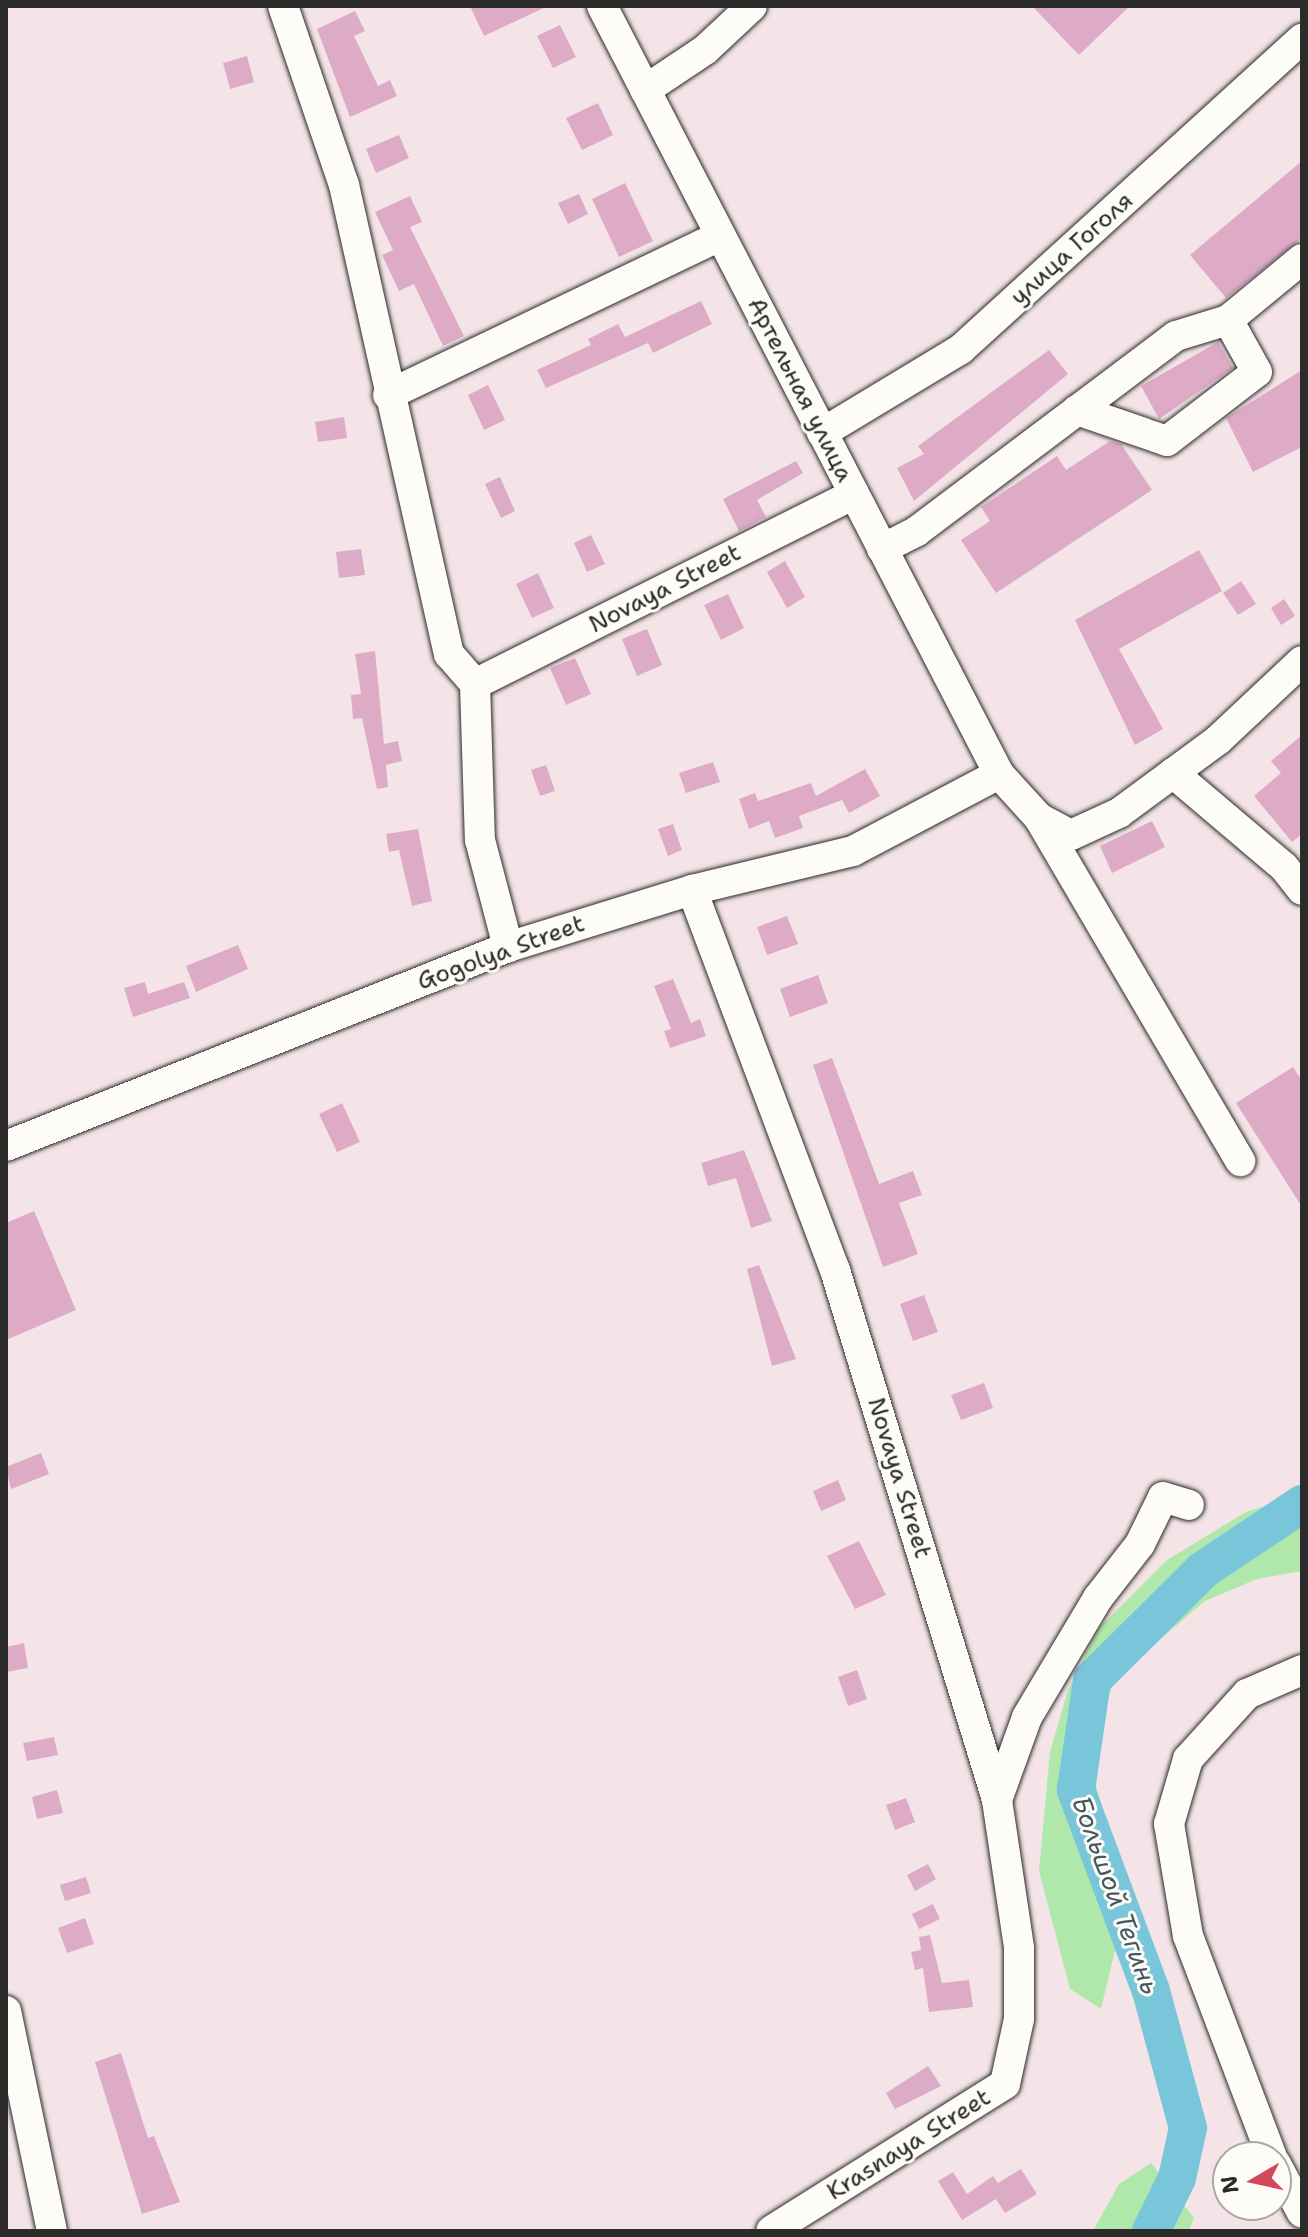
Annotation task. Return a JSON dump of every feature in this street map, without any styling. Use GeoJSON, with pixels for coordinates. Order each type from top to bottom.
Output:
{"type":"FeatureCollection","features":[{"type":"Feature","properties":{"kind":"street"},"geometry":{"type":"LineString","coordinates":[[283,6],[344,185],[388,395],[449,654],[475,684],[480,840],[508,947]]}},
{"type":"Feature","properties":{"kind":"street","name":"Артельная улица"},"geometry":{"type":"LineString","coordinates":[[602,6],[999,774],[1039,818]]}},
{"type":"Feature","properties":{"kind":"street"},"geometry":{"type":"LineString","coordinates":[[645,90],[705,50],[752,6]]}},
{"type":"Feature","properties":{"kind":"street","name":"улица Гоголя"},"geometry":{"type":"LineString","coordinates":[[822,433],[961,349],[1302,39]]}},
{"type":"Feature","properties":{"kind":"street"},"geometry":{"type":"LineString","coordinates":[[388,395],[720,236]]}},
{"type":"Feature","properties":{"kind":"street"},"geometry":{"type":"LineString","coordinates":[[882,549],[917,531],[1176,336],[1228,320],[1302,259]]}},
{"type":"Feature","properties":{"kind":"street"},"geometry":{"type":"LineString","coordinates":[[1077,410],[1167,441],[1257,372],[1228,320]]}},
{"type":"Feature","properties":{"kind":"street","name":"Novaya Street"},"geometry":{"type":"LineString","coordinates":[[475,684],[854,494]]}},
{"type":"Feature","properties":{"kind":"street"},"geometry":{"type":"LineString","coordinates":[[1039,818],[1071,835],[1119,813],[1173,773],[1302,661]]}},
{"type":"Feature","properties":{"kind":"street"},"geometry":{"type":"LineString","coordinates":[[1173,773],[1296,870]]}},
{"type":"Feature","properties":{"kind":"street","name":"Gogolya Street"},"geometry":{"type":"LineString","coordinates":[[6,1146],[508,947],[692,890],[853,851],[999,774]]}},
{"type":"Feature","properties":{"kind":"street"},"geometry":{"type":"LineString","coordinates":[[1039,818],[1240,1161]]}},
{"type":"Feature","properties":{"kind":"street","name":"Novaya Street"},"geometry":{"type":"LineString","coordinates":[[692,890],[835,1270],[997,1800],[1019,1948],[1019,2019],[1005,2084]]}},
{"type":"Feature","properties":{"kind":"street"},"geometry":{"type":"LineString","coordinates":[[997,1800],[1027,1717],[1098,1598],[1140,1544],[1163,1497],[1189,1505]]}},
{"type":"Feature","properties":{"kind":"street"},"geometry":{"type":"LineString","coordinates":[[1265,2141],[1220,2030],[1188,1936],[1169,1824],[1188,1759],[1247,1694],[1302,1670]]}},
{"type":"Feature","properties":{"kind":"street"},"geometry":{"type":"LineString","coordinates":[[6,2011],[15,2101],[52,2231]]}},
{"type":"Feature","properties":{"kind":"street","name":"Krasnaya Street"},"geometry":{"type":"LineString","coordinates":[[771,2231],[1005,2084]]}},
{"type":"Feature","properties":{"kind":"street"},"geometry":{"type":"LineString","coordinates":[[1292,2194],[1302,2213]]}},
{"type":"Feature","properties":{"kind":"green space"},"geometry":{"type":"Polygon","coordinates":[[[1302,1494],[1302,1571],[1257,1579],[1205,1601],[1115,1678],[1100,1724],[1096,1786],[1137,1924],[1115,1950],[1101,2009],[1070,1989],[1039,1871],[1050,1752],[1068,1690],[1099,1628],[1167,1560],[1246,1512],[1302,1494]]]}},
{"type":"Feature","properties":{"kind":"green space"},"geometry":{"type":"Polygon","coordinates":[[[1151,2163],[1194,2218],[1189,2231],[1093,2231],[1119,2184],[1151,2163]]]}},
{"type":"Feature","properties":{"kind":"building"},"geometry":{"type":"Polygon","coordinates":[[[470,6],[548,6],[484,36],[470,6]]]}},
{"type":"Feature","properties":{"kind":"building"},"geometry":{"type":"Polygon","coordinates":[[[1032,6],[1130,6],[1079,55],[1032,6]]]}},
{"type":"Feature","properties":{"kind":"building"},"geometry":{"type":"Polygon","coordinates":[[[355,11],[365,31],[354,36],[378,86],[390,80],[397,96],[350,117],[317,29],[355,11]]]}},
{"type":"Feature","properties":{"kind":"building"},"geometry":{"type":"Polygon","coordinates":[[[560,25],[576,57],[553,68],[537,36],[560,25]]]}},
{"type":"Feature","properties":{"kind":"building"},"geometry":{"type":"Polygon","coordinates":[[[247,56],[254,82],[230,89],[223,63],[247,56]]]}},
{"type":"Feature","properties":{"kind":"building"},"geometry":{"type":"Polygon","coordinates":[[[598,103],[613,135],[582,150],[566,118],[598,103]]]}},
{"type":"Feature","properties":{"kind":"building"},"geometry":{"type":"Polygon","coordinates":[[[399,135],[409,158],[376,173],[366,149],[399,135]]]}},
{"type":"Feature","properties":{"kind":"building"},"geometry":{"type":"Polygon","coordinates":[[[1302,161],[1302,238],[1226,298],[1190,255],[1302,161]]]}},
{"type":"Feature","properties":{"kind":"building"},"geometry":{"type":"Polygon","coordinates":[[[625,183],[653,241],[619,257],[592,199],[625,183]]]}},
{"type":"Feature","properties":{"kind":"building"},"geometry":{"type":"Polygon","coordinates":[[[579,194],[588,214],[568,224],[558,203],[579,194]]]}},
{"type":"Feature","properties":{"kind":"building"},"geometry":{"type":"Polygon","coordinates":[[[410,196],[422,222],[410,227],[464,336],[443,346],[414,284],[399,291],[382,255],[393,250],[375,212],[410,196]]]}},
{"type":"Feature","properties":{"kind":"building"},"geometry":{"type":"Polygon","coordinates":[[[701,301],[712,324],[653,353],[648,343],[546,388],[537,370],[591,345],[588,339],[618,324],[625,337],[701,301]]]}},
{"type":"Feature","properties":{"kind":"building"},"geometry":{"type":"Polygon","coordinates":[[[1218,342],[1233,368],[1159,419],[1141,386],[1218,342]]]}},
{"type":"Feature","properties":{"kind":"building"},"geometry":{"type":"Polygon","coordinates":[[[1049,350],[1068,374],[914,501],[897,468],[924,454],[918,446],[1049,350]]]}},
{"type":"Feature","properties":{"kind":"building"},"geometry":{"type":"Polygon","coordinates":[[[1302,370],[1302,447],[1253,472],[1226,418],[1302,370]]]}},
{"type":"Feature","properties":{"kind":"building"},"geometry":{"type":"Polygon","coordinates":[[[488,385],[505,420],[484,430],[468,395],[488,385]]]}},
{"type":"Feature","properties":{"kind":"building"},"geometry":{"type":"Polygon","coordinates":[[[344,417],[347,438],[318,442],[315,422],[344,417]]]}},
{"type":"Feature","properties":{"kind":"building"},"geometry":{"type":"Polygon","coordinates":[[[1110,441],[1121,444],[1152,490],[996,593],[961,540],[990,521],[981,507],[1057,456],[1066,470],[1110,441]]]}},
{"type":"Feature","properties":{"kind":"building"},"geometry":{"type":"Polygon","coordinates":[[[796,461],[803,473],[757,500],[766,517],[739,531],[723,499],[796,461]]]}},
{"type":"Feature","properties":{"kind":"building"},"geometry":{"type":"Polygon","coordinates":[[[500,477],[515,511],[501,518],[485,484],[500,477]]]}},
{"type":"Feature","properties":{"kind":"building"},"geometry":{"type":"Polygon","coordinates":[[[591,535],[605,564],[587,572],[574,543],[591,535]]]}},
{"type":"Feature","properties":{"kind":"building"},"geometry":{"type":"Polygon","coordinates":[[[361,549],[365,575],[339,578],[336,552],[361,549]]]}},
{"type":"Feature","properties":{"kind":"building"},"geometry":{"type":"Polygon","coordinates":[[[1199,550],[1222,591],[1119,649],[1163,729],[1135,745],[1075,620],[1199,550]]]}},
{"type":"Feature","properties":{"kind":"building"},"geometry":{"type":"Polygon","coordinates":[[[785,561],[805,597],[787,608],[767,572],[785,561]]]}},
{"type":"Feature","properties":{"kind":"building"},"geometry":{"type":"Polygon","coordinates":[[[538,573],[554,608],[532,618],[516,584],[538,573]]]}},
{"type":"Feature","properties":{"kind":"building"},"geometry":{"type":"Polygon","coordinates":[[[1241,581],[1256,604],[1238,615],[1223,593],[1241,581]]]}},
{"type":"Feature","properties":{"kind":"building"},"geometry":{"type":"Polygon","coordinates":[[[728,594],[744,628],[721,640],[704,605],[728,594]]]}},
{"type":"Feature","properties":{"kind":"building"},"geometry":{"type":"Polygon","coordinates":[[[1284,599],[1295,616],[1281,625],[1271,608],[1284,599]]]}},
{"type":"Feature","properties":{"kind":"building"},"geometry":{"type":"Polygon","coordinates":[[[647,629],[662,665],[637,676],[622,639],[647,629]]]}},
{"type":"Feature","properties":{"kind":"building"},"geometry":{"type":"Polygon","coordinates":[[[375,651],[384,744],[398,741],[402,761],[386,765],[388,787],[377,789],[362,718],[353,719],[351,695],[361,694],[355,654],[375,651]]]}},
{"type":"Feature","properties":{"kind":"building"},"geometry":{"type":"Polygon","coordinates":[[[575,658],[591,694],[566,705],[550,668],[575,658]]]}},
{"type":"Feature","properties":{"kind":"building"},"geometry":{"type":"Polygon","coordinates":[[[1302,735],[1302,834],[1292,842],[1254,796],[1281,773],[1271,761],[1302,735]]]}},
{"type":"Feature","properties":{"kind":"building"},"geometry":{"type":"Polygon","coordinates":[[[713,762],[720,782],[686,793],[679,773],[713,762]]]}},
{"type":"Feature","properties":{"kind":"building"},"geometry":{"type":"Polygon","coordinates":[[[546,765],[555,791],[540,796],[531,770],[546,765]]]}},
{"type":"Feature","properties":{"kind":"building"},"geometry":{"type":"Polygon","coordinates":[[[865,769],[880,796],[849,813],[842,800],[799,816],[803,828],[775,838],[769,821],[749,829],[739,799],[755,793],[758,801],[811,783],[816,796],[865,769]]]}},
{"type":"Feature","properties":{"kind":"building"},"geometry":{"type":"Polygon","coordinates":[[[1152,821],[1165,847],[1112,873],[1100,846],[1152,821]]]}},
{"type":"Feature","properties":{"kind":"building"},"geometry":{"type":"Polygon","coordinates":[[[673,824],[682,850],[668,856],[658,829],[673,824]]]}},
{"type":"Feature","properties":{"kind":"building"},"geometry":{"type":"Polygon","coordinates":[[[418,829],[432,901],[412,906],[399,850],[389,852],[386,834],[418,829]]]}},
{"type":"Feature","properties":{"kind":"building"},"geometry":{"type":"Polygon","coordinates":[[[787,916],[798,944],[767,955],[757,927],[787,916]]]}},
{"type":"Feature","properties":{"kind":"building"},"geometry":{"type":"Polygon","coordinates":[[[238,945],[248,969],[196,992],[186,966],[238,945]]]}},
{"type":"Feature","properties":{"kind":"building"},"geometry":{"type":"Polygon","coordinates":[[[818,975],[828,1003],[790,1017],[780,989],[818,975]]]}},
{"type":"Feature","properties":{"kind":"building"},"geometry":{"type":"Polygon","coordinates":[[[673,979],[691,1023],[700,1019],[706,1036],[670,1048],[664,1031],[671,1029],[654,986],[673,979]]]}},
{"type":"Feature","properties":{"kind":"building"},"geometry":{"type":"Polygon","coordinates":[[[145,982],[148,994],[184,982],[190,998],[133,1017],[124,988],[145,982]]]}},
{"type":"Feature","properties":{"kind":"building"},"geometry":{"type":"Polygon","coordinates":[[[832,1058],[879,1184],[913,1171],[922,1195],[899,1203],[918,1254],[883,1267],[813,1065],[832,1058]]]}},
{"type":"Feature","properties":{"kind":"building"},"geometry":{"type":"Polygon","coordinates":[[[1293,1067],[1302,1081],[1302,1207],[1236,1103],[1293,1067]]]}},
{"type":"Feature","properties":{"kind":"building"},"geometry":{"type":"Polygon","coordinates":[[[342,1103],[360,1142],[337,1152],[319,1114],[342,1103]]]}},
{"type":"Feature","properties":{"kind":"building"},"geometry":{"type":"Polygon","coordinates":[[[744,1150],[772,1221],[751,1228],[736,1178],[708,1186],[701,1163],[744,1150]]]}},
{"type":"Feature","properties":{"kind":"building"},"geometry":{"type":"Polygon","coordinates":[[[34,1211],[76,1310],[6,1340],[6,1223],[34,1211]]]}},
{"type":"Feature","properties":{"kind":"building"},"geometry":{"type":"Polygon","coordinates":[[[759,1265],[796,1359],[772,1366],[747,1269],[759,1265]]]}},
{"type":"Feature","properties":{"kind":"building"},"geometry":{"type":"Polygon","coordinates":[[[924,1295],[938,1332],[913,1341],[900,1304],[924,1295]]]}},
{"type":"Feature","properties":{"kind":"building"},"geometry":{"type":"Polygon","coordinates":[[[984,1383],[993,1408],[961,1420],[951,1395],[984,1383]]]}},
{"type":"Feature","properties":{"kind":"building"},"geometry":{"type":"Polygon","coordinates":[[[41,1453],[49,1474],[11,1489],[6,1467],[41,1453]]]}},
{"type":"Feature","properties":{"kind":"building"},"geometry":{"type":"Polygon","coordinates":[[[838,1480],[846,1500],[821,1511],[813,1491],[838,1480]]]}},
{"type":"Feature","properties":{"kind":"building"},"geometry":{"type":"Polygon","coordinates":[[[859,1541],[886,1595],[855,1609],[827,1556],[859,1541]]]}},
{"type":"Feature","properties":{"kind":"building"},"geometry":{"type":"Polygon","coordinates":[[[24,1643],[28,1668],[6,1672],[6,1647],[24,1643]]]}},
{"type":"Feature","properties":{"kind":"building"},"geometry":{"type":"Polygon","coordinates":[[[857,1670],[867,1699],[848,1706],[838,1677],[857,1670]]]}},
{"type":"Feature","properties":{"kind":"building"},"geometry":{"type":"Polygon","coordinates":[[[54,1737],[58,1755],[27,1761],[23,1743],[54,1737]]]}},
{"type":"Feature","properties":{"kind":"building"},"geometry":{"type":"Polygon","coordinates":[[[57,1790],[63,1813],[37,1819],[32,1797],[57,1790]]]}},
{"type":"Feature","properties":{"kind":"building"},"geometry":{"type":"Polygon","coordinates":[[[906,1798],[915,1822],[895,1830],[886,1805],[906,1798]]]}},
{"type":"Feature","properties":{"kind":"building"},"geometry":{"type":"Polygon","coordinates":[[[928,1864],[936,1879],[915,1891],[907,1875],[928,1864]]]}},
{"type":"Feature","properties":{"kind":"building"},"geometry":{"type":"Polygon","coordinates":[[[86,1877],[91,1893],[65,1901],[60,1885],[86,1877]]]}},
{"type":"Feature","properties":{"kind":"building"},"geometry":{"type":"Polygon","coordinates":[[[933,1904],[940,1919],[919,1929],[912,1914],[933,1904]]]}},
{"type":"Feature","properties":{"kind":"building"},"geometry":{"type":"Polygon","coordinates":[[[85,1918],[94,1944],[67,1953],[58,1928],[85,1918]]]}},
{"type":"Feature","properties":{"kind":"building"},"geometry":{"type":"Polygon","coordinates":[[[930,1935],[942,1983],[969,1980],[973,2007],[929,2012],[923,1968],[915,1970],[911,1952],[921,1950],[919,1937],[930,1935]]]}},
{"type":"Feature","properties":{"kind":"building"},"geometry":{"type":"Polygon","coordinates":[[[121,2053],[148,2138],[154,2136],[180,2202],[142,2214],[95,2062],[121,2053]]]}},
{"type":"Feature","properties":{"kind":"building"},"geometry":{"type":"Polygon","coordinates":[[[928,2066],[941,2086],[895,2109],[886,2093],[928,2066]]]}},
{"type":"Feature","properties":{"kind":"building"},"geometry":{"type":"Polygon","coordinates":[[[1021,2169],[1037,2194],[1005,2213],[996,2199],[962,2220],[938,2181],[953,2172],[967,2194],[993,2176],[998,2183],[1021,2169]]]}},
{"type":"Feature","properties":{"kind":"waterway","name":"Большой Тегинь"},"geometry":{"type":"LineString","coordinates":[[1151,2231],[1177,2178],[1188,2128],[1151,1991],[1076,1790],[1092,1680],[1203,1570],[1302,1504]]}}]}
